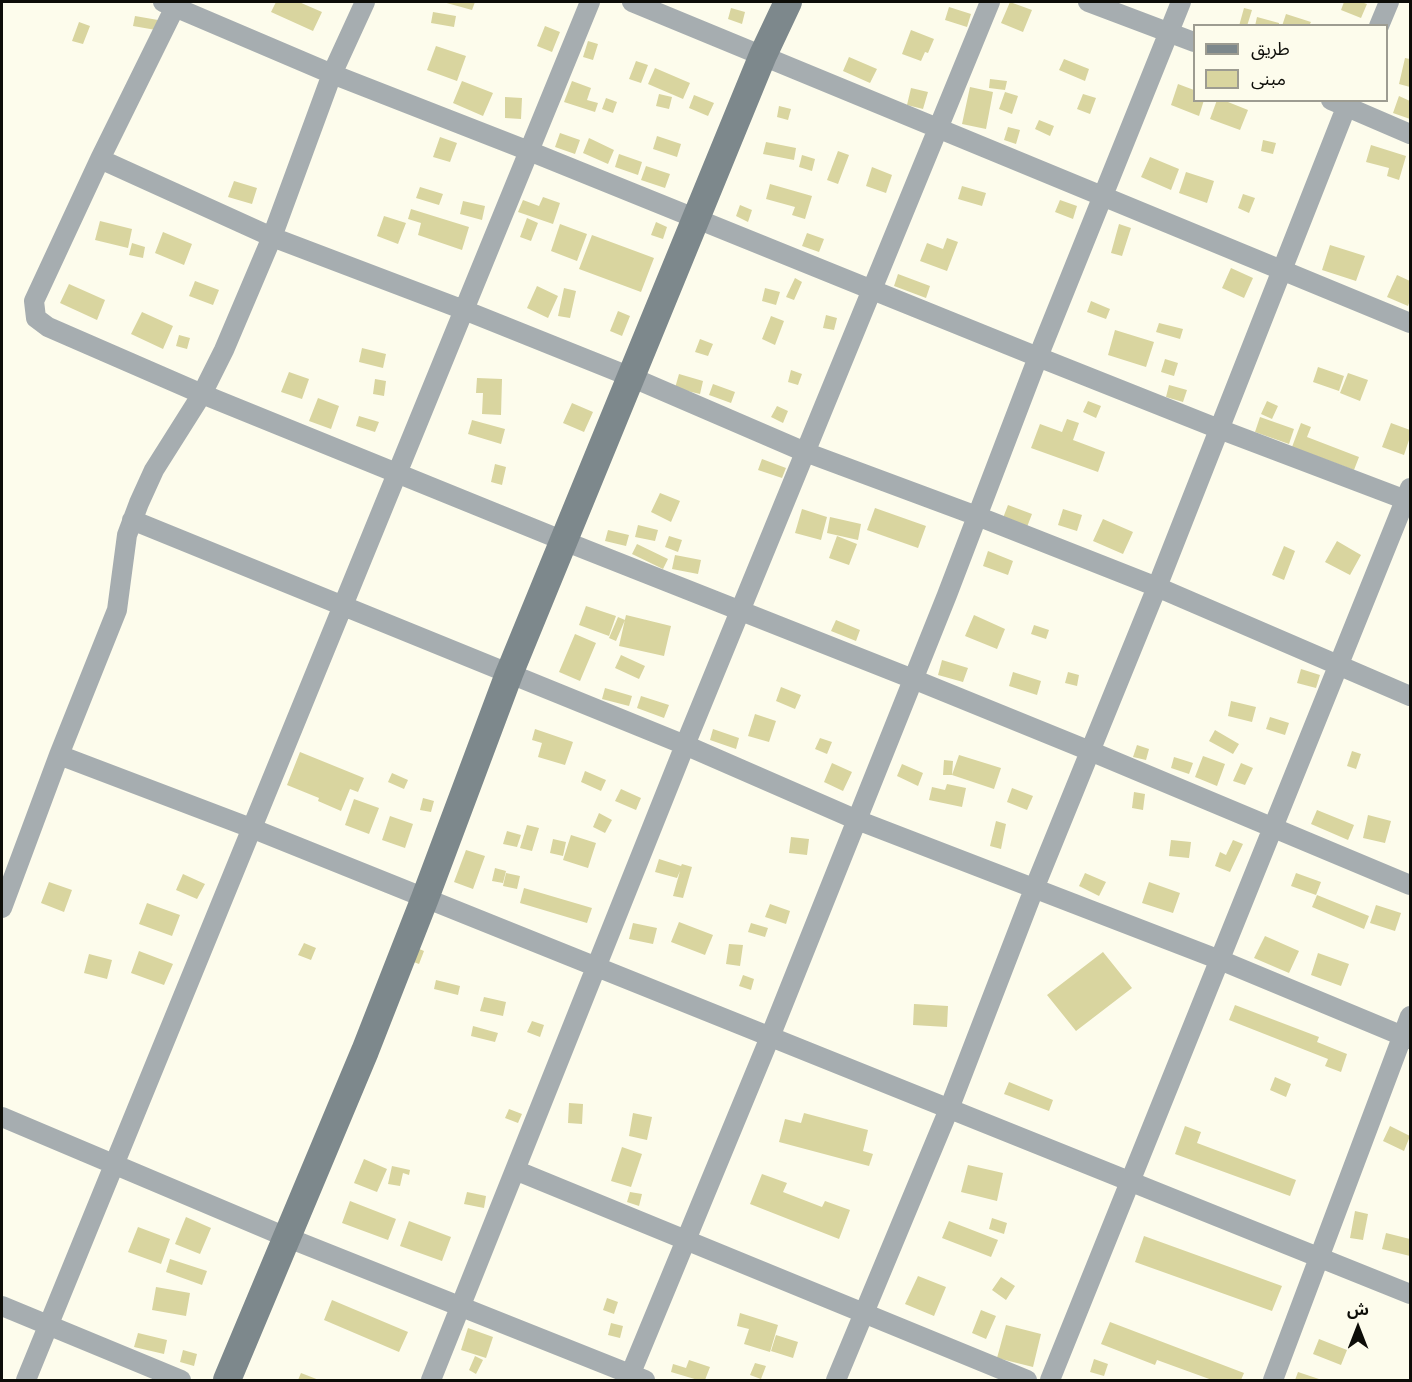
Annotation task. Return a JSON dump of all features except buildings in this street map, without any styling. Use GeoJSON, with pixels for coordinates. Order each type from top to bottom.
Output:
{"type":"FeatureCollection","features":[{"type":"Feature","properties":{"kind":"main road"},"geometry":{"type":"LineString","coordinates":[[227,1380],[365,1051],[509,674],[764,55],[788,2]]}},
{"type":"Feature","properties":{"kind":"street"},"geometry":{"type":"LineString","coordinates":[[2,908],[59,755],[117,610],[127,535],[132,520],[154,471],[202,394],[224,350],[272,237],[332,75],[365,2]]}},
{"type":"Feature","properties":{"kind":"street"},"geometry":{"type":"LineString","coordinates":[[26,1380],[590,2]]}},
{"type":"Feature","properties":{"kind":"street"},"geometry":{"type":"LineString","coordinates":[[632,2],[1410,323]]}},
{"type":"Feature","properties":{"kind":"street"},"geometry":{"type":"LineString","coordinates":[[430,1380],[685,745],[990,2]]}},
{"type":"Feature","properties":{"kind":"street"},"geometry":{"type":"LineString","coordinates":[[1088,2],[1193,42]]}},
{"type":"Feature","properties":{"kind":"street"},"geometry":{"type":"LineString","coordinates":[[2,1117],[286,1237],[635,1379],[686,1240],[857,820],[1180,2]]}},
{"type":"Feature","properties":{"kind":"street"},"geometry":{"type":"LineString","coordinates":[[1380,24],[1389,2]]}},
{"type":"Feature","properties":{"kind":"street"},"geometry":{"type":"LineString","coordinates":[[1050,1380],[1131,1182],[1273,828],[1408,494],[1219,429],[529,151],[332,75],[169,4],[34,301],[36,318],[48,327],[202,394],[913,679],[1090,751],[1273,828],[1410,885]]}},
{"type":"Feature","properties":{"kind":"street"},"geometry":{"type":"LineString","coordinates":[[836,1380],[949,1109],[1034,889],[1157,587],[1282,270],[1342,103],[1410,134]]}},
{"type":"Feature","properties":{"kind":"street"},"geometry":{"type":"LineString","coordinates":[[100,159],[272,237],[631,376],[806,452],[1157,587],[1410,696]]}},
{"type":"Feature","properties":{"kind":"street"},"geometry":{"type":"LineString","coordinates":[[132,520],[685,745],[857,820],[1220,960],[1407,1037]]}},
{"type":"Feature","properties":{"kind":"street"},"geometry":{"type":"LineString","coordinates":[[59,755],[251,828],[1410,1294]]}},
{"type":"Feature","properties":{"kind":"street"},"geometry":{"type":"LineString","coordinates":[[1273,1380],[1319,1257],[1407,1037],[1410,1016]]}},
{"type":"Feature","properties":{"kind":"street"},"geometry":{"type":"LineString","coordinates":[[514,1170],[1027,1380]]}},
{"type":"Feature","properties":{"kind":"street"},"geometry":{"type":"LineString","coordinates":[[2,1306],[181,1380]]}}]}
